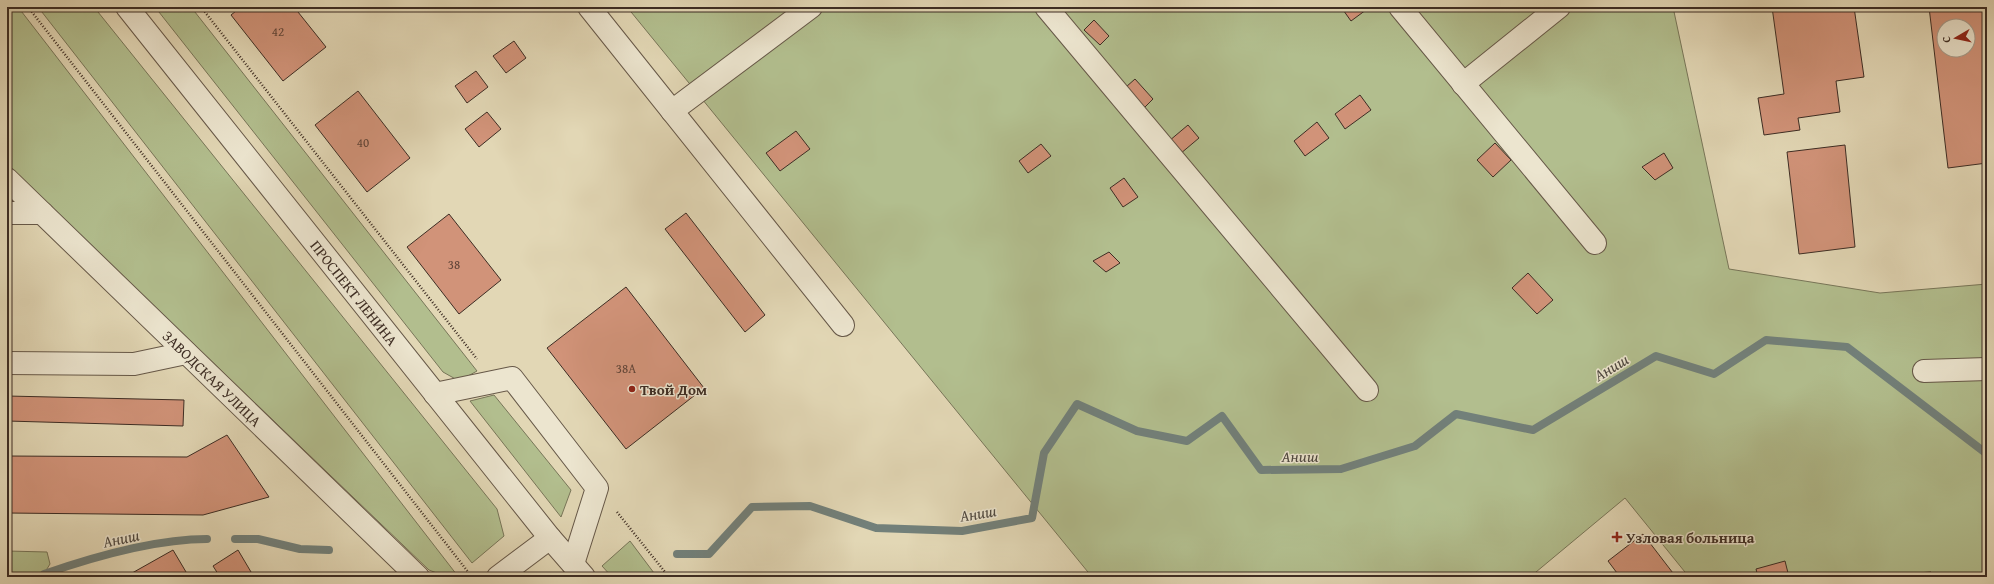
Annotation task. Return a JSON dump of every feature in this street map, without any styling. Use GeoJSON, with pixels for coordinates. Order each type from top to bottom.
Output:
{"type":"FeatureCollection","features":[{"type":"Feature","properties":{"kind":"street","name":"ПРОСПЕКТ ЛЕНИНА"},"geometry":{"type":"LineString","coordinates":[[127,7],[550,538],[578,570]]}},
{"type":"Feature","properties":{"kind":"street"},"geometry":{"type":"LineString","coordinates":[[589,7],[843,325]]}},
{"type":"Feature","properties":{"kind":"street"},"geometry":{"type":"LineString","coordinates":[[672,111],[811,7]]}},
{"type":"Feature","properties":{"kind":"street"},"geometry":{"type":"LineString","coordinates":[[1046,7],[1367,390]]}},
{"type":"Feature","properties":{"kind":"street"},"geometry":{"type":"LineString","coordinates":[[1400,7],[1595,243]]}},
{"type":"Feature","properties":{"kind":"street"},"geometry":{"type":"LineString","coordinates":[[1463,84],[1559,7]]}},
{"type":"Feature","properties":{"kind":"street","name":"ЗАВОДСКАЯ УЛИЦА"},"geometry":{"type":"LineString","coordinates":[[7,179],[418,577]]}},
{"type":"Feature","properties":{"kind":"street"},"geometry":{"type":"LineString","coordinates":[[7,213],[42,213]]}},
{"type":"Feature","properties":{"kind":"street"},"geometry":{"type":"LineString","coordinates":[[7,363],[134,364],[186,353]]}},
{"type":"Feature","properties":{"kind":"street"},"geometry":{"type":"LineString","coordinates":[[1924,371],[1987,368]]}},
{"type":"Feature","properties":{"kind":"street"},"geometry":{"type":"LineString","coordinates":[[435,394],[512,378],[597,488],[578,570]]}},
{"type":"Feature","properties":{"kind":"street"},"geometry":{"type":"LineString","coordinates":[[498,577],[550,538]]}},
{"type":"Feature","properties":{"kind":"path"},"geometry":{"type":"LineString","coordinates":[[28,7],[472,577]]}},
{"type":"Feature","properties":{"kind":"path"},"geometry":{"type":"LineString","coordinates":[[201,7],[494,382]]}},
{"type":"Feature","properties":{"kind":"path"},"geometry":{"type":"LineString","coordinates":[[597,488],[669,577]]}},
{"type":"Feature","properties":{"kind":"green space"},"geometry":{"type":"Polygon","coordinates":[[[7,7],[18,7],[457,575],[447,577],[429,570],[7,165],[7,7]]]}},
{"type":"Feature","properties":{"kind":"green space"},"geometry":{"type":"Polygon","coordinates":[[[38,7],[94,7],[497,509],[504,536],[472,563],[38,7]]]}},
{"type":"Feature","properties":{"kind":"green space"},"geometry":{"type":"Polygon","coordinates":[[[155,7],[191,7],[477,371],[459,381],[443,372],[155,7]]]}},
{"type":"Feature","properties":{"kind":"green space"},"geometry":{"type":"Polygon","coordinates":[[[627,7],[1673,7],[1729,269],[1880,293],[1987,284],[1987,577],[1689,577],[1625,498],[1530,577],[1092,577],[627,7]]]}},
{"type":"Feature","properties":{"kind":"green space"},"geometry":{"type":"Polygon","coordinates":[[[494,395],[571,490],[561,517],[470,401],[494,395]]]}},
{"type":"Feature","properties":{"kind":"green space"},"geometry":{"type":"Polygon","coordinates":[[[630,541],[657,577],[612,577],[602,566],[630,541]]]}},
{"type":"Feature","properties":{"kind":"green space"},"geometry":{"type":"Polygon","coordinates":[[[7,551],[47,552],[50,564],[42,577],[7,577],[7,551]]]}},
{"type":"Feature","properties":{"kind":"building"},"geometry":{"type":"Polygon","coordinates":[[[241,7],[294,7],[326,47],[283,81],[231,15],[241,7]]]}},
{"type":"Feature","properties":{"kind":"building"},"geometry":{"type":"Polygon","coordinates":[[[1341,7],[1370,7],[1351,21],[1341,7]]]}},
{"type":"Feature","properties":{"kind":"building"},"geometry":{"type":"Polygon","coordinates":[[[1772,7],[1854,7],[1864,77],[1836,81],[1840,112],[1798,118],[1800,130],[1764,135],[1758,98],[1784,94],[1772,7]]]}},
{"type":"Feature","properties":{"kind":"building"},"geometry":{"type":"Polygon","coordinates":[[[1929,7],[1987,7],[1987,163],[1948,168],[1929,7]]]}},
{"type":"Feature","properties":{"kind":"building"},"geometry":{"type":"Polygon","coordinates":[[[1094,20],[1109,36],[1100,45],[1084,30],[1094,20]]]}},
{"type":"Feature","properties":{"kind":"building"},"geometry":{"type":"Polygon","coordinates":[[[514,41],[526,58],[506,73],[493,56],[514,41]]]}},
{"type":"Feature","properties":{"kind":"building"},"geometry":{"type":"Polygon","coordinates":[[[476,71],[488,87],[467,103],[455,86],[476,71]]]}},
{"type":"Feature","properties":{"kind":"building"},"geometry":{"type":"Polygon","coordinates":[[[1135,79],[1153,99],[1144,108],[1126,87],[1135,79]]]}},
{"type":"Feature","properties":{"kind":"building"},"geometry":{"type":"Polygon","coordinates":[[[358,91],[410,158],[367,192],[315,125],[358,91]]]}},
{"type":"Feature","properties":{"kind":"building"},"geometry":{"type":"Polygon","coordinates":[[[1360,95],[1371,110],[1345,129],[1335,114],[1360,95]]]}},
{"type":"Feature","properties":{"kind":"building"},"geometry":{"type":"Polygon","coordinates":[[[487,112],[501,129],[479,147],[465,129],[487,112]]]}},
{"type":"Feature","properties":{"kind":"building"},"geometry":{"type":"Polygon","coordinates":[[[1317,122],[1329,138],[1305,156],[1294,141],[1317,122]]]}},
{"type":"Feature","properties":{"kind":"building"},"geometry":{"type":"Polygon","coordinates":[[[1188,125],[1199,138],[1180,154],[1169,141],[1188,125]]]}},
{"type":"Feature","properties":{"kind":"building"},"geometry":{"type":"Polygon","coordinates":[[[796,131],[810,149],[780,171],[766,153],[796,131]]]}},
{"type":"Feature","properties":{"kind":"building"},"geometry":{"type":"Polygon","coordinates":[[[1495,143],[1511,160],[1493,177],[1477,160],[1495,143]]]}},
{"type":"Feature","properties":{"kind":"building"},"geometry":{"type":"Polygon","coordinates":[[[1041,144],[1051,156],[1028,173],[1019,161],[1041,144]]]}},
{"type":"Feature","properties":{"kind":"building"},"geometry":{"type":"Polygon","coordinates":[[[1845,145],[1855,247],[1799,254],[1787,152],[1845,145]]]}},
{"type":"Feature","properties":{"kind":"building"},"geometry":{"type":"Polygon","coordinates":[[[1664,153],[1673,168],[1655,180],[1642,167],[1664,153]]]}},
{"type":"Feature","properties":{"kind":"building"},"geometry":{"type":"Polygon","coordinates":[[[1124,178],[1138,197],[1123,207],[1110,188],[1124,178]]]}},
{"type":"Feature","properties":{"kind":"building"},"geometry":{"type":"Polygon","coordinates":[[[686,213],[765,315],[745,332],[665,229],[686,213]]]}},
{"type":"Feature","properties":{"kind":"building"},"geometry":{"type":"Polygon","coordinates":[[[449,214],[501,280],[459,314],[407,247],[449,214]]]}},
{"type":"Feature","properties":{"kind":"building"},"geometry":{"type":"Polygon","coordinates":[[[1109,252],[1120,263],[1106,272],[1093,261],[1109,252]]]}},
{"type":"Feature","properties":{"kind":"building"},"geometry":{"type":"Polygon","coordinates":[[[1528,273],[1553,300],[1537,314],[1512,288],[1528,273]]]}},
{"type":"Feature","properties":{"kind":"building"},"geometry":{"type":"Polygon","coordinates":[[[626,287],[704,388],[626,449],[547,348],[626,287]]]}},
{"type":"Feature","properties":{"kind":"building"},"geometry":{"type":"Polygon","coordinates":[[[7,396],[184,400],[183,426],[7,421],[7,396]]]}},
{"type":"Feature","properties":{"kind":"building"},"geometry":{"type":"Polygon","coordinates":[[[227,435],[269,497],[203,515],[7,513],[7,456],[187,457],[227,435]]]}},
{"type":"Feature","properties":{"kind":"building"},"geometry":{"type":"Polygon","coordinates":[[[1643,534],[1676,577],[1620,577],[1608,561],[1643,534]]]}},
{"type":"Feature","properties":{"kind":"building"},"geometry":{"type":"Polygon","coordinates":[[[173,550],[189,577],[125,577],[173,550]]]}},
{"type":"Feature","properties":{"kind":"building"},"geometry":{"type":"Polygon","coordinates":[[[238,550],[254,577],[220,577],[213,566],[238,550]]]}},
{"type":"Feature","properties":{"kind":"building"},"geometry":{"type":"Polygon","coordinates":[[[1785,561],[1789,577],[1758,577],[1756,569],[1785,561]]]}},
{"type":"Feature","properties":{"kind":"building"},"geometry":{"type":"Polygon","coordinates":[[[1931,572],[1932,577],[1917,577],[1917,573],[1931,572]]]}},
{"type":"Feature","properties":{"kind":"waterway","name":"Аниш"},"geometry":{"type":"LineString","coordinates":[[677,554],[709,554],[752,507],[810,506],[876,528],[962,531],[1032,518],[1044,453],[1077,404],[1137,431],[1187,441],[1222,416],[1261,470],[1341,469],[1415,446],[1456,414],[1533,430],[1656,356],[1714,374],[1766,340],[1847,347],[1987,454]]}},
{"type":"Feature","properties":{"kind":"waterway","name":"Аниш"},"geometry":{"type":"LineString","coordinates":[[44,574],[83,561],[124,550],[166,542],[207,539]]}},
{"type":"Feature","properties":{"kind":"waterway","name":"Аниш"},"geometry":{"type":"LineString","coordinates":[[235,539],[258,539],[300,549],[329,550]]}},
{"type":"Feature","properties":{"kind":"place","name":"Твой Дом"},"geometry":{"type":"Point","coordinates":[632,389]}},
{"type":"Feature","properties":{"kind":"place","name":"Узловая больница"},"geometry":{"type":"Point","coordinates":[1617,537]}}]}
